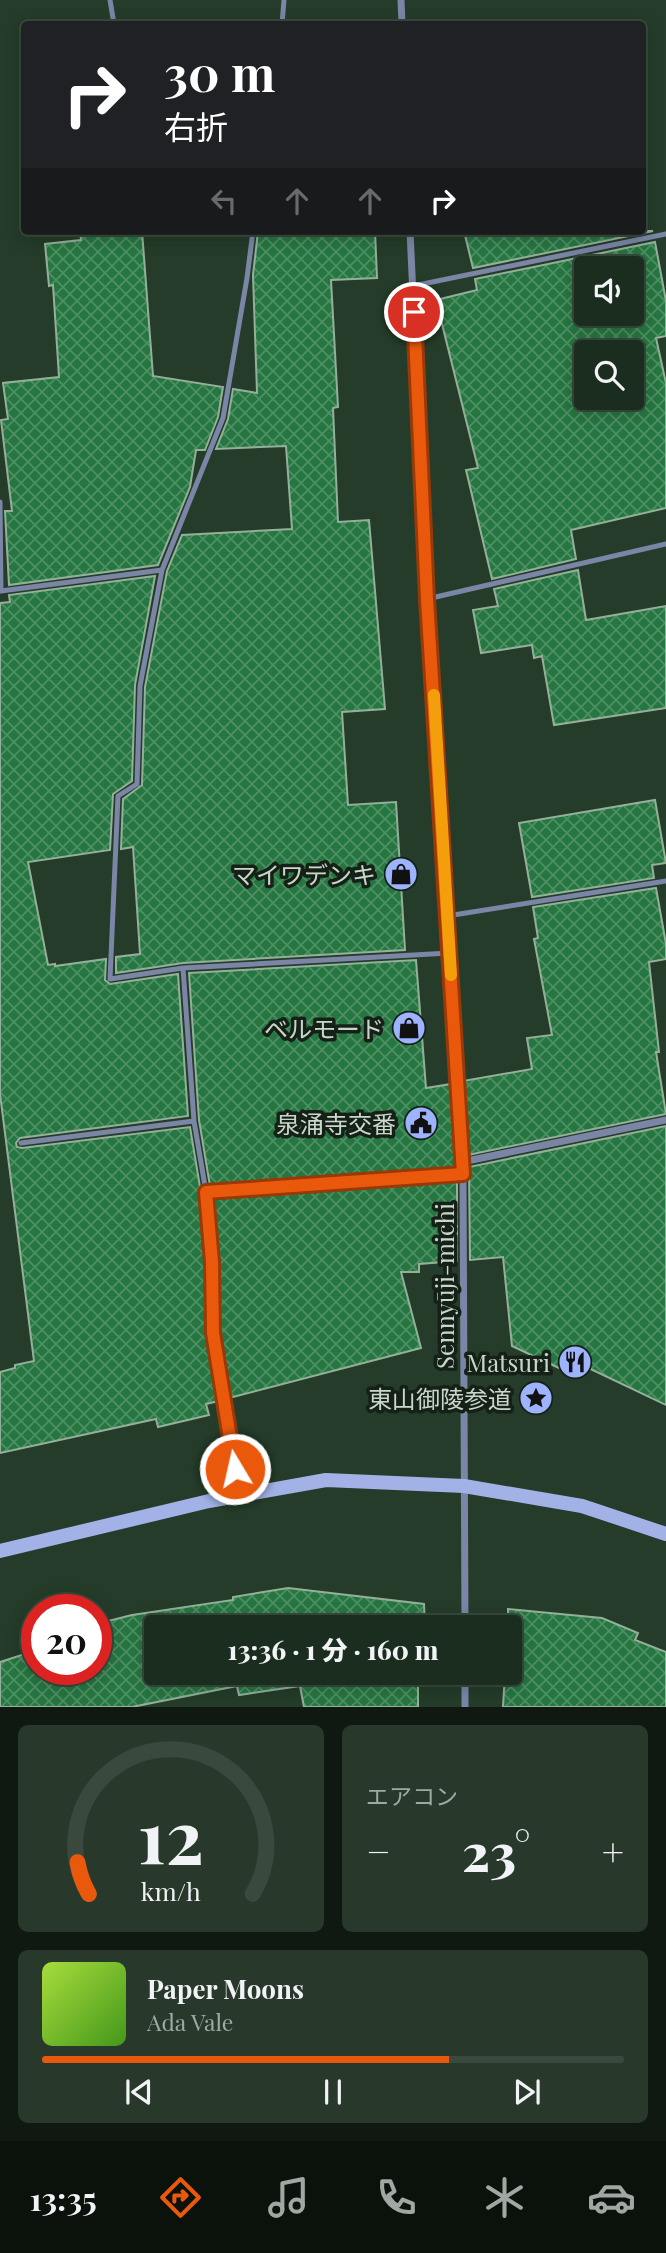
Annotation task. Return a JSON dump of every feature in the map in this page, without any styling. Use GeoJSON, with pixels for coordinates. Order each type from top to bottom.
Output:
{"type":"FeatureCollection","features":[{"type":"Feature","properties":{"kind":"main road"},"geometry":{"type":"LineString","coordinates":[[0,1551],[240,1496],[326,1480],[464,1486],[582,1506],[666,1534]]}},
{"type":"Feature","properties":{"kind":"street"},"geometry":{"type":"LineString","coordinates":[[401,0],[402,21]]}},
{"type":"Feature","properties":{"kind":"street","name":"Sennyūji-michi"},"geometry":{"type":"LineString","coordinates":[[411,235],[427,599],[463,1174],[465,1615]]}},
{"type":"Feature","properties":{"kind":"street"},"geometry":{"type":"LineString","coordinates":[[462,1161],[666,1120]]}},
{"type":"Feature","properties":{"kind":"street"},"geometry":{"type":"LineString","coordinates":[[465,1685],[465,1707]]}},
{"type":"Feature","properties":{"kind":"lane"},"geometry":{"type":"LineString","coordinates":[[110,0],[114,21]]}},
{"type":"Feature","properties":{"kind":"lane"},"geometry":{"type":"LineString","coordinates":[[282,21],[284,0]]}},
{"type":"Feature","properties":{"kind":"lane"},"geometry":{"type":"LineString","coordinates":[[413,285],[666,234]]}},
{"type":"Feature","properties":{"kind":"lane"},"geometry":{"type":"LineString","coordinates":[[252,235],[223,418],[162,570],[141,686],[137,785],[118,796],[110,979],[183,968],[450,953]]}},
{"type":"Feature","properties":{"kind":"lane"},"geometry":{"type":"LineString","coordinates":[[0,502],[1,591],[162,570]]}},
{"type":"Feature","properties":{"kind":"lane"},"geometry":{"type":"LineString","coordinates":[[427,599],[666,544]]}},
{"type":"Feature","properties":{"kind":"lane"},"geometry":{"type":"LineString","coordinates":[[447,916],[666,881]]}},
{"type":"Feature","properties":{"kind":"lane"},"geometry":{"type":"LineString","coordinates":[[183,968],[194,1121],[206,1192],[212,1262],[213,1333],[240,1496]]}},
{"type":"Feature","properties":{"kind":"lane"},"geometry":{"type":"LineString","coordinates":[[21,1143],[194,1121]]}},
{"type":"Feature","properties":{"kind":"lane"},"geometry":{"type":"LineString","coordinates":[[206,1192],[463,1174]]}},
{"type":"Feature","properties":{"kind":"building"},"geometry":{"type":"Polygon","coordinates":[[[80,235],[142,235],[153,376],[223,387],[218,417],[205,450],[196,450],[190,487],[158,565],[9,585],[5,511],[12,511],[1,420],[8,419],[3,383],[59,377],[53,285],[49,286],[45,244],[81,240],[80,235]]]}},
{"type":"Feature","properties":{"kind":"building"},"geometry":{"type":"Polygon","coordinates":[[[258,235],[375,235],[377,278],[331,280],[338,407],[333,408],[338,522],[369,520],[385,709],[342,712],[348,805],[396,802],[405,950],[183,963],[116,973],[116,957],[140,954],[133,847],[121,849],[123,799],[142,785],[145,687],[167,571],[182,535],[292,529],[286,446],[216,449],[228,419],[233,389],[257,393],[253,275],[258,235]]]}},
{"type":"Feature","properties":{"kind":"building"},"geometry":{"type":"Polygon","coordinates":[[[465,235],[634,235],[473,268],[465,235]]]}},
{"type":"Feature","properties":{"kind":"building"},"geometry":{"type":"Polygon","coordinates":[[[655,242],[666,301],[666,336],[656,338],[666,383],[666,508],[571,530],[576,559],[492,579],[466,470],[478,468],[436,300],[477,290],[475,279],[574,259],[574,326],[644,326],[644,256],[587,256],[655,242]]]}},
{"type":"Feature","properties":{"kind":"building"},"geometry":{"type":"Polygon","coordinates":[[[578,570],[586,620],[666,606],[666,708],[554,725],[542,656],[534,658],[532,645],[481,653],[473,610],[498,606],[494,589],[578,570]]]}},
{"type":"Feature","properties":{"kind":"building"},"geometry":{"type":"Polygon","coordinates":[[[155,576],[135,685],[132,781],[113,794],[110,850],[28,862],[48,965],[106,959],[105,980],[110,984],[178,974],[188,1116],[20,1138],[16,1143],[17,1147],[22,1148],[190,1127],[201,1193],[207,1262],[208,1333],[219,1401],[206,1404],[209,1415],[158,1427],[156,1419],[0,1453],[0,1372],[34,1361],[0,1094],[0,603],[10,602],[9,595],[155,576]]]}},
{"type":"Feature","properties":{"kind":"building"},"geometry":{"type":"Polygon","coordinates":[[[655,800],[666,863],[652,865],[654,878],[532,897],[519,823],[655,800]]]}},
{"type":"Feature","properties":{"kind":"building"},"geometry":{"type":"Polygon","coordinates":[[[656,888],[666,959],[649,962],[659,1052],[656,1052],[666,1114],[468,1155],[463,1081],[532,1069],[527,1038],[552,1035],[534,939],[538,938],[533,907],[656,888]]]}},
{"type":"Feature","properties":{"kind":"building"},"geometry":{"type":"Polygon","coordinates":[[[416,960],[426,1088],[451,1084],[457,1169],[210,1186],[199,1120],[189,973],[416,960]]]}},
{"type":"Feature","properties":{"kind":"building"},"geometry":{"type":"Polygon","coordinates":[[[666,1126],[666,1405],[578,1363],[574,1375],[512,1346],[503,1257],[470,1260],[469,1167],[666,1126]]]}},
{"type":"Feature","properties":{"kind":"building"},"geometry":{"type":"Polygon","coordinates":[[[457,1180],[457,1261],[419,1264],[419,1272],[401,1272],[421,1348],[229,1398],[218,1333],[217,1262],[212,1197],[457,1180]]]}},
{"type":"Feature","properties":{"kind":"building"},"geometry":{"type":"Polygon","coordinates":[[[288,1588],[424,1604],[424,1615],[144,1615],[144,1685],[418,1685],[418,1707],[304,1707],[300,1686],[239,1695],[237,1686],[132,1707],[0,1707],[0,1662],[21,1655],[21,1685],[112,1685],[112,1620],[233,1600],[233,1597],[288,1588]]]}},
{"type":"Feature","properties":{"kind":"building"},"geometry":{"type":"Polygon","coordinates":[[[508,1609],[602,1618],[638,1633],[635,1640],[666,1652],[666,1707],[503,1707],[504,1685],[522,1685],[522,1615],[508,1615],[508,1609]]]}},
{"type":"Feature","properties":{"kind":"slow traffic"},"geometry":{"type":"LineString","coordinates":[[434,695],[451,975]]}},
{"type":"Feature","properties":{"kind":"place","name":"マイワデンキ"},"geometry":{"type":"Point","coordinates":[401,874]}},
{"type":"Feature","properties":{"kind":"place","name":"ベルモード"},"geometry":{"type":"Point","coordinates":[409,1028]}},
{"type":"Feature","properties":{"kind":"place","name":"泉涌寺交番"},"geometry":{"type":"Point","coordinates":[421,1123]}},
{"type":"Feature","properties":{"kind":"place","name":"Matsuri"},"geometry":{"type":"Point","coordinates":[575,1362]}},
{"type":"Feature","properties":{"kind":"place","name":"東山御陵参道"},"geometry":{"type":"Point","coordinates":[536,1398]}},
{"type":"Feature","properties":{"kind":"route"},"geometry":{"type":"LineString","coordinates":[[235,1469],[213,1333],[212,1262],[206,1192],[463,1174],[427,599],[414,312]]}}]}
